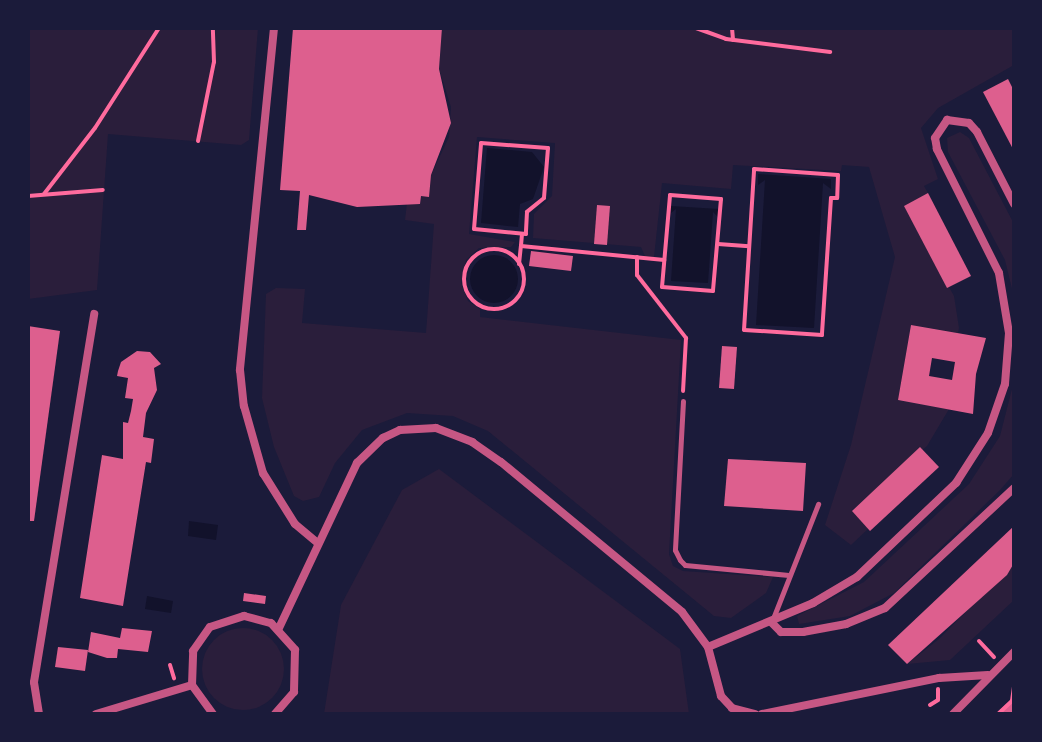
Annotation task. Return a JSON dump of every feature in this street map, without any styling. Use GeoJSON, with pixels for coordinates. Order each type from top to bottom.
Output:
{"type":"FeatureCollection","features":[{"type":"Feature","properties":{"kind":"street"},"geometry":{"type":"LineString","coordinates":[[274,28],[240,370],[244,406],[263,473],[295,524],[318,543]]}},
{"type":"Feature","properties":{"kind":"street"},"geometry":{"type":"LineString","coordinates":[[708,647],[771,622],[857,577],[956,483],[988,433],[1009,360],[1007,310],[990,252],[937,149],[935,138],[947,120],[969,123],[977,132],[1014,204]]}},
{"type":"Feature","properties":{"kind":"street"},"geometry":{"type":"LineString","coordinates":[[39,714],[34,682],[94,314]]}},
{"type":"Feature","properties":{"kind":"street"},"geometry":{"type":"LineString","coordinates":[[279,628],[342,487],[369,449],[400,430],[436,428],[472,442],[501,462],[682,612],[708,647],[721,696],[732,708],[755,714]]}},
{"type":"Feature","properties":{"kind":"street"},"geometry":{"type":"LineString","coordinates":[[771,622],[781,632],[803,632],[846,624],[885,608],[1014,488]]}},
{"type":"Feature","properties":{"kind":"street"},"geometry":{"type":"LineString","coordinates":[[213,714],[192,685],[193,651],[210,627],[244,616],[279,628],[295,650],[298,668],[294,692],[275,714]]}},
{"type":"Feature","properties":{"kind":"street"},"geometry":{"type":"LineString","coordinates":[[953,714],[988,675],[1014,652]]}},
{"type":"Feature","properties":{"kind":"street"},"geometry":{"type":"LineString","coordinates":[[762,714],[939,678],[988,675]]}},
{"type":"Feature","properties":{"kind":"street"},"geometry":{"type":"LineString","coordinates":[[96,714],[192,685]]}},
{"type":"Feature","properties":{"kind":"lane"},"geometry":{"type":"LineString","coordinates":[[683,401],[675,550],[680,560],[685,565],[789,575]]}},
{"type":"Feature","properties":{"kind":"lane"},"geometry":{"type":"LineString","coordinates":[[771,622],[818,504]]}},
{"type":"Feature","properties":{"kind":"path"},"geometry":{"type":"LineString","coordinates":[[44,194],[95,128],[159,28]]}},
{"type":"Feature","properties":{"kind":"path"},"geometry":{"type":"LineString","coordinates":[[198,141],[214,62],[213,28]]}},
{"type":"Feature","properties":{"kind":"path"},"geometry":{"type":"LineString","coordinates":[[696,28],[733,40],[830,52]]}},
{"type":"Feature","properties":{"kind":"path"},"geometry":{"type":"LineString","coordinates":[[732,28],[733,40]]}},
{"type":"Feature","properties":{"kind":"path"},"geometry":{"type":"LineString","coordinates":[[481,143],[548,148],[544,198],[527,212],[526,234],[522,234],[474,229],[481,143]]}},
{"type":"Feature","properties":{"kind":"path"},"geometry":{"type":"LineString","coordinates":[[754,169],[838,175],[837,198],[831,198],[822,335],[744,330],[749,246],[754,169]]}},
{"type":"Feature","properties":{"kind":"path"},"geometry":{"type":"LineString","coordinates":[[28,196],[103,190]]}},
{"type":"Feature","properties":{"kind":"path"},"geometry":{"type":"LineString","coordinates":[[653,294],[662,287],[713,291],[721,199],[670,195],[662,287]]}},
{"type":"Feature","properties":{"kind":"path"},"geometry":{"type":"LineString","coordinates":[[519,264],[500,250],[480,252],[464,275],[468,293],[481,306],[509,305],[522,290],[519,264],[522,234]]}},
{"type":"Feature","properties":{"kind":"path"},"geometry":{"type":"LineString","coordinates":[[718,244],[749,246]]}},
{"type":"Feature","properties":{"kind":"path"},"geometry":{"type":"LineString","coordinates":[[521,246],[664,260]]}},
{"type":"Feature","properties":{"kind":"path"},"geometry":{"type":"LineString","coordinates":[[637,257],[637,275],[686,338],[683,401]]}},
{"type":"Feature","properties":{"kind":"path"},"geometry":{"type":"LineString","coordinates":[[979,641],[994,658]]}},
{"type":"Feature","properties":{"kind":"path"},"geometry":{"type":"LineString","coordinates":[[998,714],[1012,701],[1014,687]]}},
{"type":"Feature","properties":{"kind":"shaded area"},"geometry":{"type":"Polygon","coordinates":[[[28,28],[258,28],[249,140],[241,145],[108,134],[97,290],[28,299],[28,28]]]}},
{"type":"Feature","properties":{"kind":"shaded area"},"geometry":{"type":"Polygon","coordinates":[[[442,28],[1014,28],[1014,65],[938,108],[921,128],[938,179],[924,186],[928,193],[904,206],[954,296],[959,328],[958,333],[911,325],[898,400],[949,409],[927,446],[852,510],[869,528],[851,545],[825,525],[851,445],[895,257],[869,167],[842,165],[841,171],[733,165],[731,189],[662,183],[654,257],[645,256],[641,247],[533,238],[534,214],[552,196],[555,143],[477,137],[469,234],[515,242],[511,247],[479,248],[466,260],[461,283],[468,301],[480,309],[480,317],[681,340],[669,554],[673,566],[683,571],[773,577],[766,593],[731,618],[714,616],[488,431],[453,416],[407,413],[362,430],[335,463],[319,497],[303,501],[294,496],[274,447],[262,398],[266,294],[276,288],[305,289],[302,323],[426,333],[434,224],[405,220],[407,203],[421,196],[449,137],[451,107],[439,69],[442,28]]]}},
{"type":"Feature","properties":{"kind":"shaded area"},"geometry":{"type":"Polygon","coordinates":[[[960,132],[969,138],[1014,224],[1014,297],[1005,260],[948,152],[947,138],[960,132]]]}},
{"type":"Feature","properties":{"kind":"shaded area"},"geometry":{"type":"Polygon","coordinates":[[[487,148],[532,152],[544,167],[533,199],[520,204],[518,227],[481,223],[487,148]]]}},
{"type":"Feature","properties":{"kind":"shaded area"},"geometry":{"type":"Polygon","coordinates":[[[758,174],[831,179],[831,189],[823,183],[814,328],[756,325],[765,180],[758,185],[758,174]]]}},
{"type":"Feature","properties":{"kind":"shaded area"},"geometry":{"type":"Polygon","coordinates":[[[671,206],[719,209],[718,217],[713,212],[708,283],[671,281],[676,209],[671,213],[671,206]]]}},
{"type":"Feature","properties":{"kind":"shaded area"},"geometry":{"type":"Polygon","coordinates":[[[494,255],[511,262],[518,279],[511,296],[494,303],[477,296],[470,279],[477,262],[494,255]]]}},
{"type":"Feature","properties":{"kind":"shaded area"},"geometry":{"type":"Polygon","coordinates":[[[1014,381],[1014,474],[1000,490],[894,593],[850,616],[799,624],[797,616],[864,582],[969,484],[1000,436],[1014,381]]]}},
{"type":"Feature","properties":{"kind":"shaded area"},"geometry":{"type":"Polygon","coordinates":[[[439,469],[680,649],[689,714],[324,714],[341,605],[402,490],[439,469]]]}},
{"type":"Feature","properties":{"kind":"shaded area"},"geometry":{"type":"Polygon","coordinates":[[[189,521],[218,525],[216,540],[188,536],[189,521]]]}},
{"type":"Feature","properties":{"kind":"shaded area"},"geometry":{"type":"Polygon","coordinates":[[[1014,563],[1014,600],[950,660],[907,664],[939,639],[1014,563]]]}},
{"type":"Feature","properties":{"kind":"shaded area"},"geometry":{"type":"Polygon","coordinates":[[[147,596],[173,601],[171,613],[145,609],[147,596]]]}},
{"type":"Feature","properties":{"kind":"shaded area"},"geometry":{"type":"Polygon","coordinates":[[[243,628],[259,631],[272,640],[281,653],[284,669],[281,685],[272,698],[259,707],[243,710],[227,707],[214,698],[205,685],[202,669],[205,653],[214,640],[227,631],[243,628]]]}},
{"type":"Feature","properties":{"kind":"building"},"geometry":{"type":"Polygon","coordinates":[[[293,28],[442,28],[439,69],[451,123],[431,175],[429,197],[421,196],[420,204],[357,207],[309,195],[306,230],[297,230],[300,191],[280,190],[293,28]]]}},
{"type":"Feature","properties":{"kind":"building"},"geometry":{"type":"Polygon","coordinates":[[[1008,79],[1014,91],[1014,151],[983,92],[1008,79]]]}},
{"type":"Feature","properties":{"kind":"building"},"geometry":{"type":"Polygon","coordinates":[[[928,193],[971,276],[947,288],[904,206],[928,193]]]}},
{"type":"Feature","properties":{"kind":"building"},"geometry":{"type":"Polygon","coordinates":[[[597,205],[610,206],[607,245],[594,244],[597,205]]]}},
{"type":"Feature","properties":{"kind":"building"},"geometry":{"type":"Polygon","coordinates":[[[531,251],[573,256],[571,271],[529,266],[531,251]]]}},
{"type":"Feature","properties":{"kind":"building"},"geometry":{"type":"Polygon","coordinates":[[[911,325],[986,338],[976,374],[973,414],[898,400],[911,325]],[[932,358],[929,376],[952,380],[955,362],[932,358]]]}},
{"type":"Feature","properties":{"kind":"building"},"geometry":{"type":"Polygon","coordinates":[[[28,326],[60,331],[34,521],[28,521],[28,326]]]}},
{"type":"Feature","properties":{"kind":"building"},"geometry":{"type":"Polygon","coordinates":[[[722,346],[737,347],[734,389],[719,388],[722,346]]]}},
{"type":"Feature","properties":{"kind":"building"},"geometry":{"type":"Polygon","coordinates":[[[137,351],[150,352],[161,364],[154,368],[157,390],[146,413],[143,437],[154,439],[151,463],[146,462],[123,606],[80,598],[102,455],[123,459],[123,422],[128,423],[133,399],[125,398],[128,378],[117,376],[118,371],[121,362],[137,351]]]}},
{"type":"Feature","properties":{"kind":"building"},"geometry":{"type":"Polygon","coordinates":[[[920,447],[939,467],[870,531],[852,511],[920,447]]]}},
{"type":"Feature","properties":{"kind":"building"},"geometry":{"type":"Polygon","coordinates":[[[728,459],[806,463],[803,511],[724,506],[728,459]]]}},
{"type":"Feature","properties":{"kind":"building"},"geometry":{"type":"Polygon","coordinates":[[[1014,526],[1014,563],[1007,575],[907,664],[888,645],[1014,526]]]}},
{"type":"Feature","properties":{"kind":"building"},"geometry":{"type":"Polygon","coordinates":[[[244,593],[266,596],[265,604],[243,601],[244,593]]]}},
{"type":"Feature","properties":{"kind":"building"},"geometry":{"type":"Polygon","coordinates":[[[122,628],[152,631],[148,652],[118,649],[117,658],[107,658],[88,652],[91,632],[120,638],[122,628]]]}},
{"type":"Feature","properties":{"kind":"building"},"geometry":{"type":"Polygon","coordinates":[[[58,647],[88,650],[85,671],[55,667],[58,647]]]}},
{"type":"Feature","properties":{"kind":"building"},"geometry":{"type":"Polygon","coordinates":[[[1014,697],[1014,714],[996,714],[1014,697]]]}}]}
